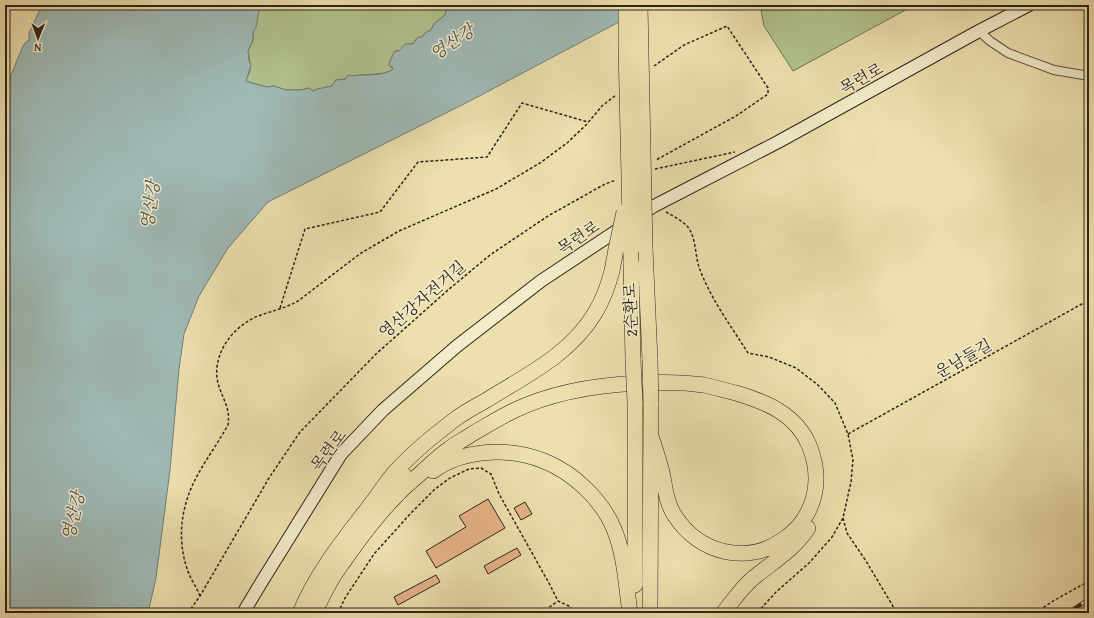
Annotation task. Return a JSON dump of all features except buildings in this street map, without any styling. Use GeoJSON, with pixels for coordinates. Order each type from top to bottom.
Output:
{"type":"FeatureCollection","features":[{"type":"Feature","properties":{"kind":"highway","name":"2순환로"},"geometry":{"type":"LineString","coordinates":[[626,5],[635,402],[635,613]]}},
{"type":"Feature","properties":{"kind":"highway","name":"2순환로"},"geometry":{"type":"LineString","coordinates":[[640,5],[645,248],[651,404],[650,613]]}},
{"type":"Feature","properties":{"kind":"highway"},"geometry":{"type":"LineString","coordinates":[[300,613],[304,602],[348,533],[394,473],[424,444],[455,419],[540,368],[574,341],[596,313],[605,294],[612,271],[629,190]]}},
{"type":"Feature","properties":{"kind":"highway"},"geometry":{"type":"LineString","coordinates":[[372,503],[426,456],[466,428],[497,410],[519,400],[570,383],[592,379],[662,374],[713,379],[764,393],[783,402],[804,418],[817,439],[822,452],[825,467],[826,487],[820,508],[802,537],[787,552],[750,581],[723,613]]}},
{"type":"Feature","properties":{"kind":"highway"},"geometry":{"type":"LineString","coordinates":[[314,613],[330,582],[358,540],[397,495],[450,448],[512,411],[539,400],[585,388],[611,384],[669,382],[705,385],[761,401],[780,411],[795,423],[806,438],[812,452],[815,464],[816,488],[814,498],[807,514],[796,530],[765,550],[738,554],[711,548],[697,540],[685,530],[673,514],[651,436]]}},
{"type":"Feature","properties":{"kind":"highway"},"geometry":{"type":"LineString","coordinates":[[397,495],[441,465],[467,456],[484,453],[506,452],[544,460],[581,484],[602,508],[613,528],[624,562],[630,613]]}},
{"type":"Feature","properties":{"kind":"street","name":"목련로"},"geometry":{"type":"LineString","coordinates":[[243,613],[341,454],[383,410],[457,346],[541,281],[654,206],[778,142],[1029,5]]}},
{"type":"Feature","properties":{"kind":"street"},"geometry":{"type":"LineString","coordinates":[[979,31],[990,41],[1008,53],[1054,70],[1089,76]]}},
{"type":"Feature","properties":{"kind":"path"},"geometry":{"type":"LineString","coordinates":[[653,67],[684,45],[727,26],[768,88],[768,94],[736,116],[656,160]]}},
{"type":"Feature","properties":{"kind":"path"},"geometry":{"type":"LineString","coordinates":[[200,596],[189,573],[182,549],[182,521],[186,502],[193,484],[228,425],[228,406],[217,380],[216,369],[217,360],[225,344],[246,323],[257,317],[289,306],[298,301],[361,253],[380,242],[496,189],[540,163],[567,143],[602,106],[617,94]]}},
{"type":"Feature","properties":{"kind":"path"},"geometry":{"type":"LineString","coordinates":[[280,309],[305,229],[380,212],[418,162],[487,157],[522,103],[588,122]]}},
{"type":"Feature","properties":{"kind":"path"},"geometry":{"type":"LineString","coordinates":[[653,170],[739,151]]}},
{"type":"Feature","properties":{"kind":"path","name":"영산강자전거길"},"geometry":{"type":"LineString","coordinates":[[188,613],[200,596],[269,478],[300,432],[376,354],[490,255],[548,216],[605,184],[617,179]]}},
{"type":"Feature","properties":{"kind":"path","name":"운남들길"},"geometry":{"type":"LineString","coordinates":[[848,434],[1089,300]]}},
{"type":"Feature","properties":{"kind":"path"},"geometry":{"type":"LineString","coordinates":[[338,613],[345,598],[374,554],[411,513],[435,489],[450,478],[469,469],[481,468],[491,474],[499,494],[558,601],[571,607],[571,613]]}},
{"type":"Feature","properties":{"kind":"path"},"geometry":{"type":"LineString","coordinates":[[842,518],[847,533],[866,561],[897,613]]}},
{"type":"Feature","properties":{"kind":"path"},"geometry":{"type":"LineString","coordinates":[[1035,613],[1089,581]]}},
{"type":"Feature","properties":{"kind":"path"},"geometry":{"type":"LineString","coordinates":[[541,613],[558,601]]}},
{"type":"Feature","properties":{"kind":"green space"},"geometry":{"type":"Polygon","coordinates":[[[260,5],[448,5],[445,15],[434,24],[431,30],[415,40],[413,44],[408,44],[399,51],[395,51],[389,65],[393,69],[392,70],[384,73],[359,75],[336,80],[332,86],[313,91],[309,88],[301,90],[286,90],[274,86],[267,87],[246,81],[250,71],[248,51],[253,40],[253,32],[260,5]]]}},
{"type":"Feature","properties":{"kind":"green space"},"geometry":{"type":"Polygon","coordinates":[[[760,5],[909,5],[911,7],[793,71],[764,26],[760,5]]]}},
{"type":"Feature","properties":{"kind":"water","name":"영산강"},"geometry":{"type":"Polygon","coordinates":[[[42,5],[260,5],[256,27],[253,32],[253,40],[248,51],[251,65],[246,81],[267,87],[274,86],[286,90],[301,90],[309,88],[313,91],[332,86],[336,80],[346,79],[347,76],[350,75],[376,74],[392,70],[393,68],[389,65],[395,51],[399,51],[405,44],[413,44],[418,37],[422,37],[425,33],[431,30],[434,24],[445,15],[448,5],[651,5],[468,102],[268,202],[228,248],[199,296],[184,334],[179,369],[170,470],[156,578],[148,613],[5,613],[5,518],[10,515],[5,472],[5,103],[11,76],[17,60],[24,44],[29,40],[29,33],[42,5]]]}},
{"type":"Feature","properties":{"kind":"railway"},"geometry":{"type":"LineString","coordinates":[[1068,613],[1089,599]]}}]}
